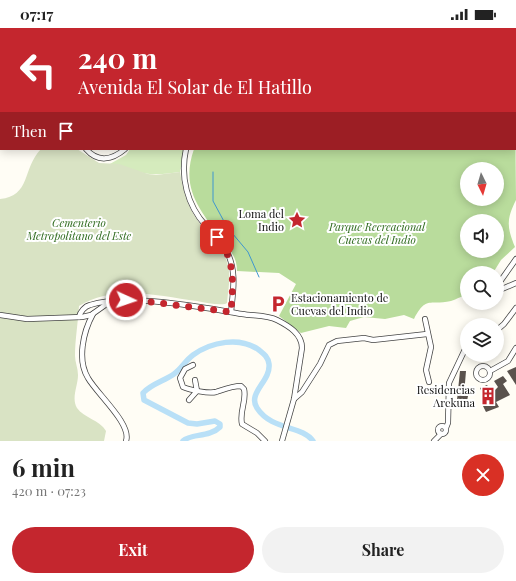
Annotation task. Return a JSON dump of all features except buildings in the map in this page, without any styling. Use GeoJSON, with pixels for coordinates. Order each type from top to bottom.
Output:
{"type":"FeatureCollection","features":[{"type":"Feature","properties":{"kind":"street"},"geometry":{"type":"LineString","coordinates":[[87,150],[96,157],[105,159],[114,157],[124,150]]}},
{"type":"Feature","properties":{"kind":"street"},"geometry":{"type":"LineString","coordinates":[[186,150],[184,175],[190,201],[201,220],[223,244],[232,264],[234,279],[231,312]]}},
{"type":"Feature","properties":{"kind":"street"},"geometry":{"type":"LineString","coordinates":[[504,276],[516,260]]}},
{"type":"Feature","properties":{"kind":"street"},"geometry":{"type":"LineString","coordinates":[[504,288],[516,283]]}},
{"type":"Feature","properties":{"kind":"street"},"geometry":{"type":"LineString","coordinates":[[0,315],[28,319],[79,317],[92,314],[111,301]]}},
{"type":"Feature","properties":{"kind":"street"},"geometry":{"type":"LineString","coordinates":[[79,317],[81,311],[87,306],[111,301],[151,302],[273,319],[289,326],[298,335],[302,348],[294,399],[282,441]]}},
{"type":"Feature","properties":{"kind":"street"},"geometry":{"type":"LineString","coordinates":[[87,306],[86,312],[92,314]]}},
{"type":"Feature","properties":{"kind":"street"},"geometry":{"type":"LineString","coordinates":[[504,324],[516,308]]}},
{"type":"Feature","properties":{"kind":"street"},"geometry":{"type":"LineString","coordinates":[[92,314],[85,331],[83,346],[84,368],[88,380],[95,386],[98,394],[125,426],[128,434],[126,441]]}},
{"type":"Feature","properties":{"kind":"street"},"geometry":{"type":"LineString","coordinates":[[425,319],[431,347],[426,370],[429,382]]}},
{"type":"Feature","properties":{"kind":"street"},"geometry":{"type":"LineString","coordinates":[[294,399],[302,392],[317,369],[329,345],[337,341],[364,338],[373,340],[427,334]]}},
{"type":"Feature","properties":{"kind":"street"},"geometry":{"type":"LineString","coordinates":[[490,372],[508,361],[516,348]]}},
{"type":"Feature","properties":{"kind":"street"},"geometry":{"type":"LineString","coordinates":[[434,441],[441,434],[445,433],[448,423],[448,383],[460,359]]}},
{"type":"Feature","properties":{"kind":"street"},"geometry":{"type":"LineString","coordinates":[[193,365],[185,368],[180,378],[180,382],[183,387],[189,390],[212,393],[236,386],[244,388],[245,394],[241,418],[242,424],[257,433],[265,441]]}},
{"type":"Feature","properties":{"kind":"street"},"geometry":{"type":"LineString","coordinates":[[195,380],[194,382],[197,391]]}},
{"type":"Feature","properties":{"kind":"street"},"geometry":{"type":"LineString","coordinates":[[189,400],[197,391]]}},
{"type":"Feature","properties":{"kind":"green space","name":"Cementerio Metropolitano del Este"},"geometry":{"type":"Polygon","coordinates":[[[40,150],[79,150],[99,163],[119,164],[148,174],[156,175],[180,172],[184,191],[191,210],[202,227],[220,247],[228,266],[229,284],[227,303],[225,304],[211,304],[137,293],[122,293],[93,299],[79,306],[75,350],[78,379],[75,404],[80,411],[103,427],[106,431],[104,441],[0,441],[0,199],[10,197],[17,193],[22,187],[35,157],[40,150]]]}},
{"type":"Feature","properties":{"kind":"green space"},"geometry":{"type":"Polygon","coordinates":[[[129,150],[184,150],[180,172],[165,174],[149,174],[120,166],[108,165],[126,155],[129,150]]]}},
{"type":"Feature","properties":{"kind":"green space","name":"Parque Recreacional Cuevas del Indio"},"geometry":{"type":"Polygon","coordinates":[[[194,150],[515,150],[516,200],[509,218],[510,234],[515,247],[504,257],[504,214],[460,214],[460,258],[503,258],[497,266],[460,266],[460,297],[451,301],[426,304],[418,312],[414,319],[404,315],[385,319],[364,317],[350,321],[346,328],[329,326],[301,333],[279,316],[296,284],[279,273],[237,271],[236,262],[229,248],[200,209],[191,188],[189,176],[190,163],[194,150]]]}},
{"type":"Feature","properties":{"kind":"waterway"},"geometry":{"type":"LineString","coordinates":[[213,172],[213,201],[227,227],[248,252],[259,277]]}},
{"type":"Feature","properties":{"kind":"waterway"},"geometry":{"type":"LineString","coordinates":[[183,441],[191,437],[211,433],[220,427],[220,424],[215,421],[197,424],[188,423],[144,400],[143,393],[150,387],[174,374],[190,357],[200,350],[226,342],[243,343],[259,350],[266,356],[268,359],[269,370],[255,397],[257,408],[271,421],[302,432],[313,441]]}},
{"type":"Feature","properties":{"kind":"place","name":"Loma del Indio"},"geometry":{"type":"Point","coordinates":[297,220]}},
{"type":"Feature","properties":{"kind":"place","name":"Estacionamiento de Cuevas del Indio"},"geometry":{"type":"Point","coordinates":[278,304]}},
{"type":"Feature","properties":{"kind":"place","name":"Residencias Arekuna"},"geometry":{"type":"Point","coordinates":[488,396]}},
{"type":"Feature","properties":{"kind":"route"},"geometry":{"type":"LineString","coordinates":[[126,300],[231,312],[234,279],[232,264],[228,252],[217,237]]}}]}
